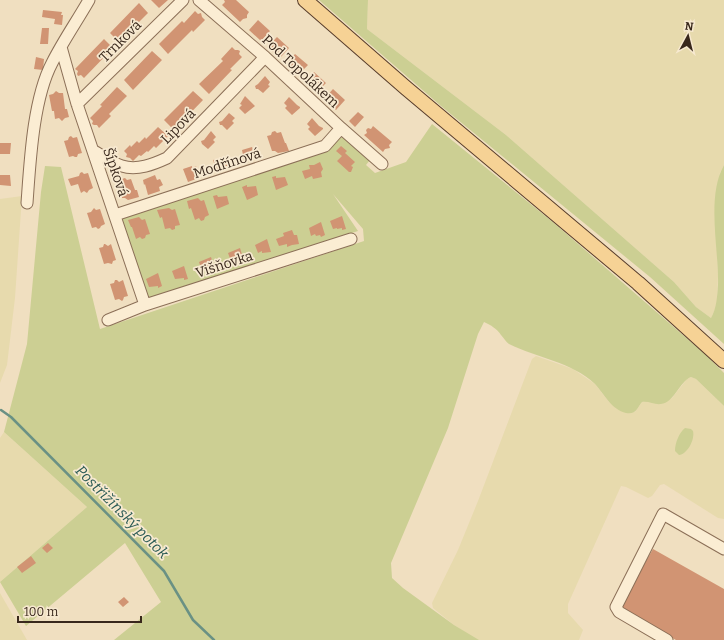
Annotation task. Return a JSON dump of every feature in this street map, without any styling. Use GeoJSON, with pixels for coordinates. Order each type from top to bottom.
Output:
{"type":"FeatureCollection","features":[{"type":"Feature","properties":{"kind":"main road"},"geometry":{"type":"LineString","coordinates":[[305,0],[406,88],[638,283],[724,361]]}},
{"type":"Feature","properties":{"kind":"street"},"geometry":{"type":"LineString","coordinates":[[27,203],[40,95],[52,63],[89,0]]}},
{"type":"Feature","properties":{"kind":"street","name":"Trnková"},"geometry":{"type":"LineString","coordinates":[[77,104],[183,0]]}},
{"type":"Feature","properties":{"kind":"street","name":"Pod Topolákem"},"geometry":{"type":"LineString","coordinates":[[199,0],[265,57],[382,164]]}},
{"type":"Feature","properties":{"kind":"street","name":"Šípková"},"geometry":{"type":"LineString","coordinates":[[61,47],[77,104],[145,305]]}},
{"type":"Feature","properties":{"kind":"street","name":"Lipová"},"geometry":{"type":"LineString","coordinates":[[94,151],[123,166],[138,168],[151,166],[168,158],[265,57]]}},
{"type":"Feature","properties":{"kind":"street","name":"Modřínová"},"geometry":{"type":"LineString","coordinates":[[115,215],[325,146],[341,128]]}},
{"type":"Feature","properties":{"kind":"street","name":"Višňovka"},"geometry":{"type":"LineString","coordinates":[[108,320],[145,305],[351,239]]}},
{"type":"Feature","properties":{"kind":"street"},"geometry":{"type":"LineString","coordinates":[[667,640],[619,612],[616,607],[663,514],[724,549]]}},
{"type":"Feature","properties":{"kind":"shaded area"},"geometry":{"type":"Polygon","coordinates":[[[368,0],[724,0],[724,165],[720,173],[715,201],[718,276],[717,305],[711,318],[696,307],[674,282],[506,135],[367,29],[368,0]]]}},
{"type":"Feature","properties":{"kind":"shaded area"},"geometry":{"type":"Polygon","coordinates":[[[22,196],[15,298],[7,365],[0,383],[0,199],[22,196]]]}},
{"type":"Feature","properties":{"kind":"shaded area"},"geometry":{"type":"Polygon","coordinates":[[[536,356],[573,369],[595,384],[609,402],[635,412],[642,402],[646,401],[661,404],[672,398],[687,379],[691,377],[696,379],[724,406],[724,519],[718,518],[664,484],[660,485],[652,496],[648,498],[621,486],[568,604],[568,613],[583,630],[579,640],[477,640],[454,625],[433,608],[432,603],[458,550],[532,359],[536,356]]]}},
{"type":"Feature","properties":{"kind":"shaded area"},"geometry":{"type":"Polygon","coordinates":[[[4,432],[87,507],[0,582],[0,438],[4,432]]]}},
{"type":"Feature","properties":{"kind":"shaded area"},"geometry":{"type":"Polygon","coordinates":[[[0,593],[27,640],[0,640],[0,593]]]}},
{"type":"Feature","properties":{"kind":"green space"},"geometry":{"type":"Polygon","coordinates":[[[319,0],[368,0],[367,29],[506,135],[674,282],[696,307],[711,318],[716,306],[718,285],[714,208],[719,178],[724,165],[724,344],[650,277],[441,106],[319,0]]]}},
{"type":"Feature","properties":{"kind":"green space"},"geometry":{"type":"Polygon","coordinates":[[[432,124],[554,223],[706,355],[724,373],[724,406],[696,379],[691,377],[683,383],[666,403],[659,404],[642,402],[634,412],[626,413],[612,405],[595,384],[576,370],[509,344],[496,329],[484,322],[478,334],[448,428],[391,563],[392,578],[403,588],[454,625],[479,640],[114,640],[161,602],[125,543],[26,626],[0,582],[87,507],[4,432],[27,344],[41,192],[45,166],[61,167],[100,329],[364,241],[363,229],[333,194],[358,231],[151,298],[147,298],[119,219],[323,153],[338,138],[343,137],[370,160],[366,165],[375,173],[406,162],[432,124]]]}},
{"type":"Feature","properties":{"kind":"green space"},"geometry":{"type":"Polygon","coordinates":[[[685,428],[693,431],[693,438],[688,449],[679,455],[675,451],[676,445],[679,435],[685,428]]]}},
{"type":"Feature","properties":{"kind":"building"},"geometry":{"type":"Polygon","coordinates":[[[151,0],[168,0],[159,8],[151,0]]]}},
{"type":"Feature","properties":{"kind":"building"},"geometry":{"type":"Polygon","coordinates":[[[224,0],[236,0],[249,12],[247,18],[240,22],[222,5],[225,2],[224,0]]]}},
{"type":"Feature","properties":{"kind":"building"},"geometry":{"type":"Polygon","coordinates":[[[139,3],[148,13],[119,42],[110,33],[139,3]]]}},
{"type":"Feature","properties":{"kind":"building"},"geometry":{"type":"Polygon","coordinates":[[[43,10],[62,12],[62,25],[54,24],[55,19],[42,17],[43,10]]]}},
{"type":"Feature","properties":{"kind":"building"},"geometry":{"type":"Polygon","coordinates":[[[195,11],[198,14],[201,13],[205,20],[193,32],[192,30],[168,54],[159,44],[182,21],[184,23],[195,11]]]}},
{"type":"Feature","properties":{"kind":"building"},"geometry":{"type":"Polygon","coordinates":[[[258,20],[270,31],[261,41],[249,30],[258,20]]]}},
{"type":"Feature","properties":{"kind":"building"},"geometry":{"type":"Polygon","coordinates":[[[42,28],[49,28],[48,44],[40,44],[42,28]]]}},
{"type":"Feature","properties":{"kind":"building"},"geometry":{"type":"Polygon","coordinates":[[[277,37],[289,48],[280,58],[267,47],[277,37]]]}},
{"type":"Feature","properties":{"kind":"building"},"geometry":{"type":"Polygon","coordinates":[[[104,39],[113,48],[84,78],[81,75],[78,76],[78,71],[75,69],[104,39]]]}},
{"type":"Feature","properties":{"kind":"building"},"geometry":{"type":"Polygon","coordinates":[[[232,47],[235,50],[240,51],[239,54],[242,57],[209,94],[199,84],[223,61],[221,59],[232,47]]]}},
{"type":"Feature","properties":{"kind":"building"},"geometry":{"type":"Polygon","coordinates":[[[152,51],[162,60],[133,90],[124,80],[152,51]]]}},
{"type":"Feature","properties":{"kind":"building"},"geometry":{"type":"Polygon","coordinates":[[[295,54],[308,65],[298,75],[286,64],[295,54]]]}},
{"type":"Feature","properties":{"kind":"building"},"geometry":{"type":"Polygon","coordinates":[[[36,57],[44,59],[43,70],[34,69],[36,57]]]}},
{"type":"Feature","properties":{"kind":"building"},"geometry":{"type":"Polygon","coordinates":[[[314,72],[326,83],[317,92],[305,81],[314,72]]]}},
{"type":"Feature","properties":{"kind":"building"},"geometry":{"type":"Polygon","coordinates":[[[265,76],[270,82],[268,85],[270,86],[263,93],[256,89],[255,86],[265,76]]]}},
{"type":"Feature","properties":{"kind":"building"},"geometry":{"type":"Polygon","coordinates":[[[117,87],[127,96],[109,114],[111,116],[99,128],[97,125],[92,124],[93,121],[90,118],[117,87]]]}},
{"type":"Feature","properties":{"kind":"building"},"geometry":{"type":"Polygon","coordinates":[[[333,89],[345,100],[336,110],[324,99],[333,89]]]}},
{"type":"Feature","properties":{"kind":"building"},"geometry":{"type":"Polygon","coordinates":[[[56,91],[63,93],[65,109],[67,109],[69,117],[62,121],[59,118],[55,119],[54,111],[52,111],[49,95],[56,91]]]}},
{"type":"Feature","properties":{"kind":"building"},"geometry":{"type":"Polygon","coordinates":[[[193,91],[203,100],[174,130],[164,120],[193,91]]]}},
{"type":"Feature","properties":{"kind":"building"},"geometry":{"type":"Polygon","coordinates":[[[245,96],[255,106],[245,114],[239,108],[242,105],[240,104],[245,96]]]}},
{"type":"Feature","properties":{"kind":"building"},"geometry":{"type":"Polygon","coordinates":[[[289,97],[300,107],[292,115],[285,108],[287,106],[284,103],[289,97]]]}},
{"type":"Feature","properties":{"kind":"building"},"geometry":{"type":"Polygon","coordinates":[[[358,112],[364,117],[355,127],[349,121],[358,112]]]}},
{"type":"Feature","properties":{"kind":"building"},"geometry":{"type":"Polygon","coordinates":[[[229,113],[235,118],[232,121],[234,123],[227,130],[220,125],[219,122],[222,121],[229,113]]]}},
{"type":"Feature","properties":{"kind":"building"},"geometry":{"type":"Polygon","coordinates":[[[312,118],[319,126],[323,128],[315,136],[308,129],[310,127],[307,124],[312,118]]]}},
{"type":"Feature","properties":{"kind":"building"},"geometry":{"type":"Polygon","coordinates":[[[373,126],[392,142],[389,145],[390,148],[385,149],[383,152],[364,135],[367,133],[366,130],[368,128],[371,129],[373,126]]]}},
{"type":"Feature","properties":{"kind":"building"},"geometry":{"type":"Polygon","coordinates":[[[158,127],[168,136],[156,148],[154,146],[148,152],[147,151],[141,156],[139,155],[133,161],[126,157],[127,154],[124,151],[130,145],[131,147],[137,141],[139,143],[145,137],[146,139],[158,127]]]}},
{"type":"Feature","properties":{"kind":"building"},"geometry":{"type":"Polygon","coordinates":[[[211,131],[216,137],[213,140],[215,142],[208,149],[202,144],[201,141],[204,140],[211,131]]]}},
{"type":"Feature","properties":{"kind":"building"},"geometry":{"type":"Polygon","coordinates":[[[275,131],[277,133],[281,132],[289,151],[278,153],[272,151],[267,136],[271,135],[272,132],[275,131]]]}},
{"type":"Feature","properties":{"kind":"building"},"geometry":{"type":"Polygon","coordinates":[[[71,136],[73,138],[77,137],[82,153],[78,154],[77,157],[69,157],[64,141],[68,140],[71,136]]]}},
{"type":"Feature","properties":{"kind":"building"},"geometry":{"type":"Polygon","coordinates":[[[0,143],[11,143],[10,154],[0,154],[0,143]]]}},
{"type":"Feature","properties":{"kind":"building"},"geometry":{"type":"Polygon","coordinates":[[[341,146],[347,151],[345,153],[355,162],[351,166],[353,167],[351,172],[349,172],[337,161],[342,156],[336,151],[341,146]]]}},
{"type":"Feature","properties":{"kind":"building"},"geometry":{"type":"Polygon","coordinates":[[[252,147],[253,150],[256,148],[259,156],[248,158],[246,161],[244,160],[242,150],[252,147]]]}},
{"type":"Feature","properties":{"kind":"building"},"geometry":{"type":"Polygon","coordinates":[[[223,157],[223,159],[227,158],[230,165],[217,170],[214,167],[213,160],[223,157]]]}},
{"type":"Feature","properties":{"kind":"building"},"geometry":{"type":"Polygon","coordinates":[[[320,162],[323,169],[321,172],[322,177],[313,179],[312,176],[305,179],[302,171],[310,169],[309,165],[314,165],[320,162]]]}},
{"type":"Feature","properties":{"kind":"building"},"geometry":{"type":"Polygon","coordinates":[[[192,166],[192,168],[196,166],[199,174],[195,176],[196,179],[188,182],[183,169],[192,166]]]}},
{"type":"Feature","properties":{"kind":"building"},"geometry":{"type":"Polygon","coordinates":[[[82,172],[84,174],[88,173],[93,188],[87,193],[84,191],[81,193],[78,184],[71,186],[68,179],[79,176],[82,172]]]}},
{"type":"Feature","properties":{"kind":"building"},"geometry":{"type":"Polygon","coordinates":[[[0,175],[10,175],[11,186],[0,185],[0,175]]]}},
{"type":"Feature","properties":{"kind":"building"},"geometry":{"type":"Polygon","coordinates":[[[155,175],[157,180],[160,179],[163,185],[159,187],[160,191],[148,195],[143,180],[155,175]]]}},
{"type":"Feature","properties":{"kind":"building"},"geometry":{"type":"Polygon","coordinates":[[[276,176],[276,178],[285,177],[288,185],[276,190],[272,177],[276,176]]]}},
{"type":"Feature","properties":{"kind":"building"},"geometry":{"type":"Polygon","coordinates":[[[125,178],[127,180],[131,179],[139,197],[128,200],[122,198],[117,183],[121,182],[122,179],[125,178]]]}},
{"type":"Feature","properties":{"kind":"building"},"geometry":{"type":"Polygon","coordinates":[[[247,185],[247,187],[256,186],[258,195],[247,200],[242,187],[247,185]]]}},
{"type":"Feature","properties":{"kind":"building"},"geometry":{"type":"Polygon","coordinates":[[[217,195],[218,197],[227,196],[229,204],[217,209],[213,196],[217,195]]]}},
{"type":"Feature","properties":{"kind":"building"},"geometry":{"type":"Polygon","coordinates":[[[198,198],[201,201],[204,200],[209,215],[201,221],[199,218],[195,220],[191,208],[189,209],[187,201],[198,198]]]}},
{"type":"Feature","properties":{"kind":"building"},"geometry":{"type":"Polygon","coordinates":[[[94,208],[96,210],[100,209],[105,224],[98,229],[96,227],[92,228],[87,213],[91,212],[94,208]]]}},
{"type":"Feature","properties":{"kind":"building"},"geometry":{"type":"Polygon","coordinates":[[[169,208],[172,210],[175,209],[180,225],[175,226],[175,229],[172,230],[170,228],[165,229],[162,217],[160,218],[157,210],[169,208]]]}},
{"type":"Feature","properties":{"kind":"building"},"geometry":{"type":"Polygon","coordinates":[[[342,216],[346,229],[333,229],[330,221],[342,216]]]}},
{"type":"Feature","properties":{"kind":"building"},"geometry":{"type":"Polygon","coordinates":[[[139,217],[142,220],[145,219],[150,234],[146,235],[145,238],[142,239],[140,237],[136,239],[128,220],[139,217]]]}},
{"type":"Feature","properties":{"kind":"building"},"geometry":{"type":"Polygon","coordinates":[[[321,222],[325,235],[321,237],[320,235],[316,236],[315,234],[311,236],[309,228],[321,222]]]}},
{"type":"Feature","properties":{"kind":"building"},"geometry":{"type":"Polygon","coordinates":[[[292,230],[294,235],[297,235],[299,244],[287,247],[287,244],[279,246],[276,239],[284,236],[283,233],[292,230]]]}},
{"type":"Feature","properties":{"kind":"building"},"geometry":{"type":"Polygon","coordinates":[[[267,239],[271,252],[262,253],[262,251],[258,253],[255,245],[267,239]]]}},
{"type":"Feature","properties":{"kind":"building"},"geometry":{"type":"Polygon","coordinates":[[[104,244],[108,246],[111,244],[116,260],[113,261],[112,264],[104,264],[99,248],[103,247],[104,244]]]}},
{"type":"Feature","properties":{"kind":"building"},"geometry":{"type":"Polygon","coordinates":[[[240,248],[244,261],[231,261],[228,253],[240,248]]]}},
{"type":"Feature","properties":{"kind":"building"},"geometry":{"type":"Polygon","coordinates":[[[211,257],[215,270],[206,271],[206,269],[202,271],[199,262],[211,257]]]}},
{"type":"Feature","properties":{"kind":"building"},"geometry":{"type":"Polygon","coordinates":[[[184,266],[188,279],[175,279],[172,271],[184,266]]]}},
{"type":"Feature","properties":{"kind":"building"},"geometry":{"type":"Polygon","coordinates":[[[158,273],[162,286],[158,288],[158,286],[149,287],[146,279],[158,273]]]}},
{"type":"Feature","properties":{"kind":"building"},"geometry":{"type":"Polygon","coordinates":[[[115,280],[119,282],[123,280],[128,296],[124,297],[122,301],[119,299],[115,300],[110,284],[114,283],[115,280]]]}},
{"type":"Feature","properties":{"kind":"building"},"geometry":{"type":"Polygon","coordinates":[[[48,543],[53,548],[47,553],[42,548],[48,543]]]}},
{"type":"Feature","properties":{"kind":"building"},"geometry":{"type":"Polygon","coordinates":[[[653,549],[724,589],[724,640],[676,640],[619,608],[653,549]]]}},
{"type":"Feature","properties":{"kind":"building"},"geometry":{"type":"Polygon","coordinates":[[[31,556],[36,563],[22,573],[17,567],[31,556]]]}},
{"type":"Feature","properties":{"kind":"building"},"geometry":{"type":"Polygon","coordinates":[[[124,597],[129,602],[123,607],[118,602],[124,597]]]}},
{"type":"Feature","properties":{"kind":"waterway","name":"Postřižínský potok"},"geometry":{"type":"LineString","coordinates":[[1,410],[11,417],[164,571],[193,620],[214,640]]}}]}
